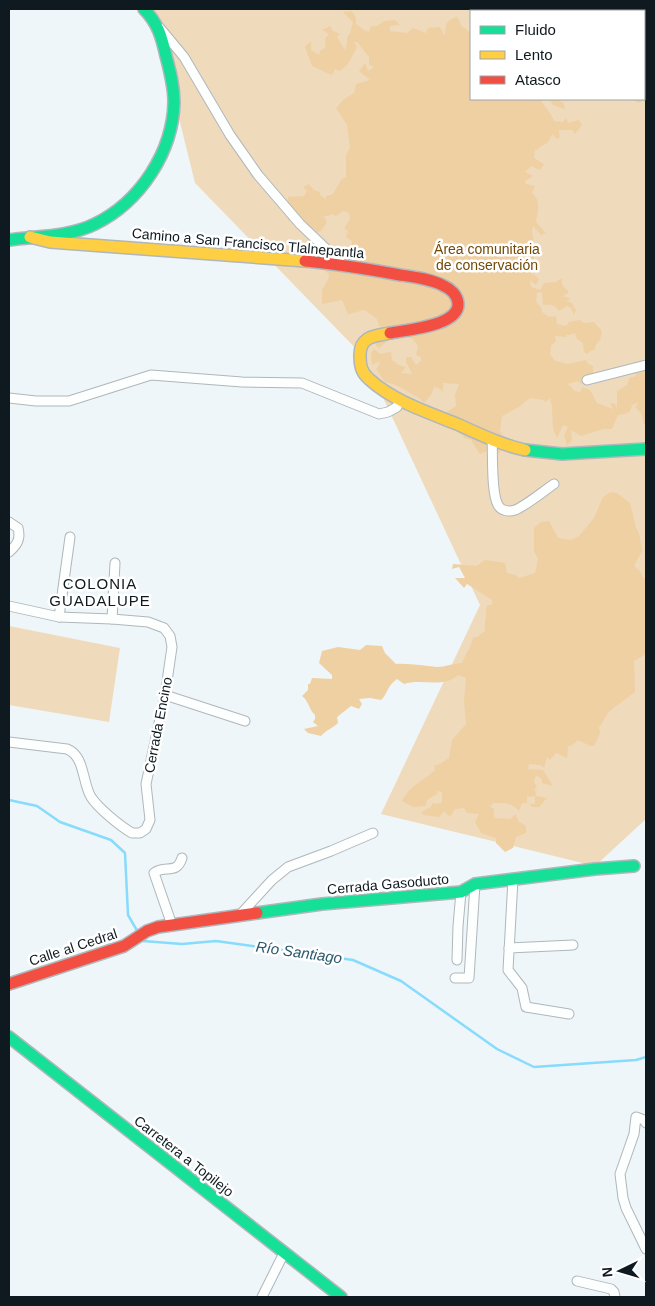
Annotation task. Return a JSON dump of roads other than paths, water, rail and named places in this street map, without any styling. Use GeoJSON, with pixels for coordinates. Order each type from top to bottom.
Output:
{"type":"FeatureCollection","features":[{"type":"Feature","properties":{"kind":"street"},"geometry":{"type":"LineString","coordinates":[[144,9],[184,57],[230,135],[258,175],[300,224],[342,264]]}},
{"type":"Feature","properties":{"kind":"street"},"geometry":{"type":"LineString","coordinates":[[9,240],[78,230],[95,224],[138,193],[150,176],[168,138],[174,100],[170,75],[156,24]]}},
{"type":"Feature","properties":{"kind":"street","name":"Camino a San Francisco Tlalnepantla"},"geometry":{"type":"LineString","coordinates":[[30,237],[50,242],[342,264],[428,280],[445,286],[454,293],[458,300],[458,307],[455,313],[449,319],[437,324],[374,336],[364,341],[358,356],[363,372],[369,379],[400,400],[492,439],[522,449],[562,454],[646,449]]}},
{"type":"Feature","properties":{"kind":"street"},"geometry":{"type":"LineString","coordinates":[[587,380],[646,365]]}},
{"type":"Feature","properties":{"kind":"street"},"geometry":{"type":"LineString","coordinates":[[9,398],[36,401],[69,401],[151,375],[242,382],[302,383],[379,414],[397,408],[400,400]]}},
{"type":"Feature","properties":{"kind":"street"},"geometry":{"type":"LineString","coordinates":[[492,439],[495,498],[500,507],[505,510],[516,510],[554,484]]}},
{"type":"Feature","properties":{"kind":"street"},"geometry":{"type":"LineString","coordinates":[[9,522],[18,528],[20,534],[17,545],[9,552]]}},
{"type":"Feature","properties":{"kind":"street"},"geometry":{"type":"LineString","coordinates":[[58,617],[70,537]]}},
{"type":"Feature","properties":{"kind":"street"},"geometry":{"type":"LineString","coordinates":[[9,606],[58,617],[112,619],[114,564]]}},
{"type":"Feature","properties":{"kind":"street","name":"Cerrada Encino"},"geometry":{"type":"LineString","coordinates":[[9,742],[67,749],[73,752],[78,758],[90,796],[97,804],[132,833],[140,833],[146,829],[150,820],[146,784],[165,695],[172,646],[170,636],[164,628],[148,622],[112,619]]}},
{"type":"Feature","properties":{"kind":"street"},"geometry":{"type":"LineString","coordinates":[[165,695],[245,721]]}},
{"type":"Feature","properties":{"kind":"street"},"geometry":{"type":"LineString","coordinates":[[239,916],[272,880],[288,867],[331,852],[373,832]]}},
{"type":"Feature","properties":{"kind":"street"},"geometry":{"type":"LineString","coordinates":[[172,925],[154,873],[157,870],[176,868],[182,858]]}},
{"type":"Feature","properties":{"kind":"street","name":"Cerrada Gasoducto"},"geometry":{"type":"LineString","coordinates":[[172,925],[322,904],[461,892],[475,884],[634,866]]}},
{"type":"Feature","properties":{"kind":"street"},"geometry":{"type":"LineString","coordinates":[[513,879],[508,970],[522,988],[526,1007],[569,1014]]}},
{"type":"Feature","properties":{"kind":"street"},"geometry":{"type":"LineString","coordinates":[[455,978],[469,978],[475,884]]}},
{"type":"Feature","properties":{"kind":"street"},"geometry":{"type":"LineString","coordinates":[[457,960],[461,892]]}},
{"type":"Feature","properties":{"kind":"street","name":"Calle al Cedral"},"geometry":{"type":"LineString","coordinates":[[9,984],[137,938],[148,930],[172,925]]}},
{"type":"Feature","properties":{"kind":"street"},"geometry":{"type":"LineString","coordinates":[[510,948],[572,945]]}},
{"type":"Feature","properties":{"kind":"street","name":"Carretera a Topilejo"},"geometry":{"type":"LineString","coordinates":[[9,1037],[341,1297]]}},
{"type":"Feature","properties":{"kind":"street"},"geometry":{"type":"LineString","coordinates":[[646,1122],[636,1118],[634,1134],[620,1174],[626,1208],[646,1249]]}},
{"type":"Feature","properties":{"kind":"street"},"geometry":{"type":"LineString","coordinates":[[262,1297],[284,1253]]}},
{"type":"Feature","properties":{"kind":"street"},"geometry":{"type":"LineString","coordinates":[[578,1280],[611,1289],[615,1297]]}},
{"type":"Feature","properties":{"kind":"waterway","name":"Río Santiago"},"geometry":{"type":"LineString","coordinates":[[9,800],[37,806],[60,822],[111,840],[125,853],[128,915],[139,934]]}},
{"type":"Feature","properties":{"kind":"waterway","name":"Río Santiago"},"geometry":{"type":"LineString","coordinates":[[141,939],[143,941],[182,944],[216,941],[353,960],[401,981],[497,1049],[534,1067],[636,1060],[646,1057]]}},
{"type":"Feature","properties":{"kind":"district","name":"COLONIA GUADALUPE"},"geometry":{"type":"Point","coordinates":[100,592]}},
{"type":"Feature","properties":{"kind":"park label","name":"Área comunitaria de conservación"},"geometry":{"type":"Point","coordinates":[487,258]}}]}
